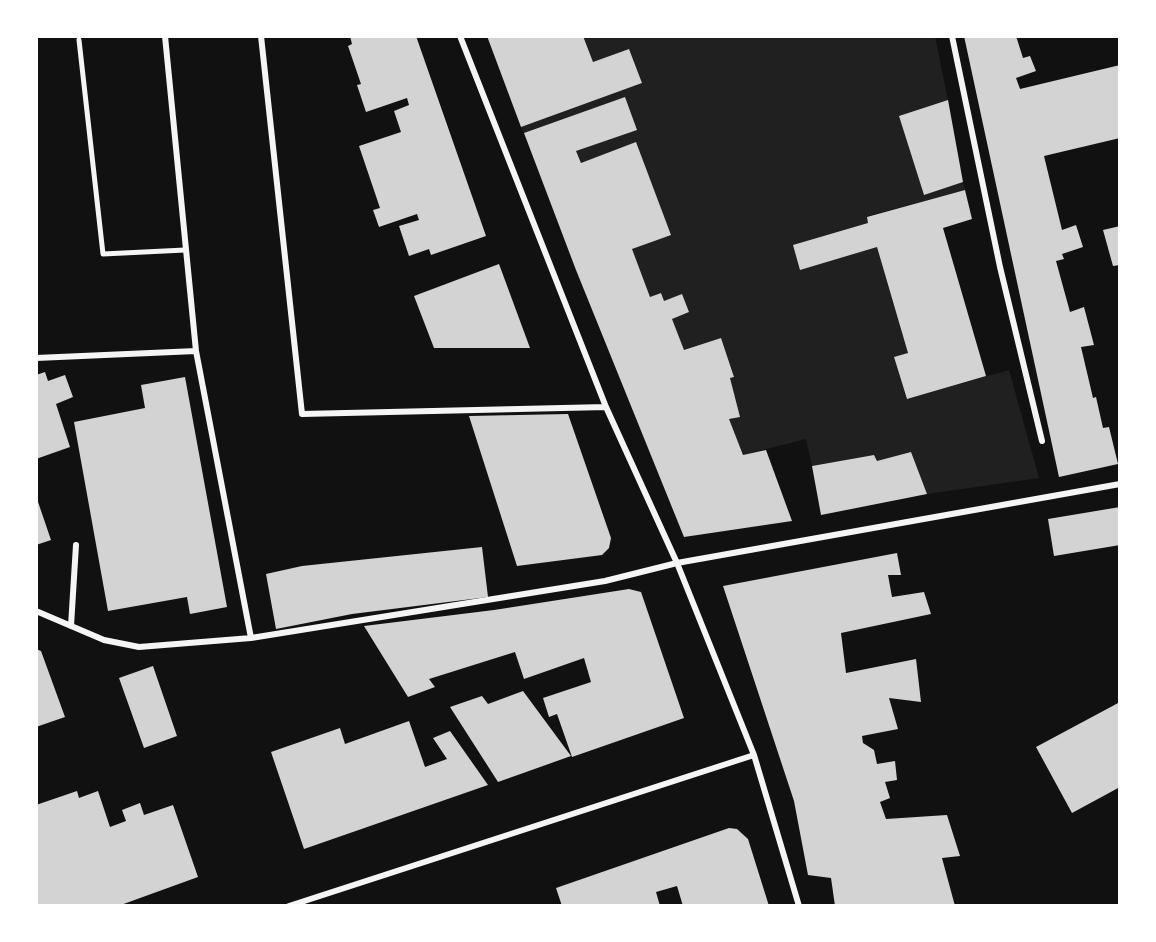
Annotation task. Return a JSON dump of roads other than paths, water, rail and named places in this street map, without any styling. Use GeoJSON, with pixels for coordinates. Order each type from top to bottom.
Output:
{"type":"FeatureCollection","features":[{"type":"Feature","properties":{"kind":"street"},"geometry":{"type":"LineString","coordinates":[[165,36],[196,351],[251,638]]}},
{"type":"Feature","properties":{"kind":"street"},"geometry":{"type":"LineString","coordinates":[[261,36],[302,414],[606,407]]}},
{"type":"Feature","properties":{"kind":"street"},"geometry":{"type":"LineString","coordinates":[[460,36],[606,407],[677,563],[753,755],[799,906]]}},
{"type":"Feature","properties":{"kind":"street"},"geometry":{"type":"LineString","coordinates":[[952,36],[1000,267],[1042,441]]}},
{"type":"Feature","properties":{"kind":"street"},"geometry":{"type":"LineString","coordinates":[[79,40],[103,254],[185,250]]}},
{"type":"Feature","properties":{"kind":"street"},"geometry":{"type":"LineString","coordinates":[[36,358],[196,351]]}},
{"type":"Feature","properties":{"kind":"street"},"geometry":{"type":"LineString","coordinates":[[36,611],[104,640],[139,647],[251,638],[605,581],[677,563],[1120,484]]}},
{"type":"Feature","properties":{"kind":"street"},"geometry":{"type":"LineString","coordinates":[[71,626],[76,545]]}},
{"type":"Feature","properties":{"kind":"street"},"geometry":{"type":"LineString","coordinates":[[289,906],[753,755]]}}]}
